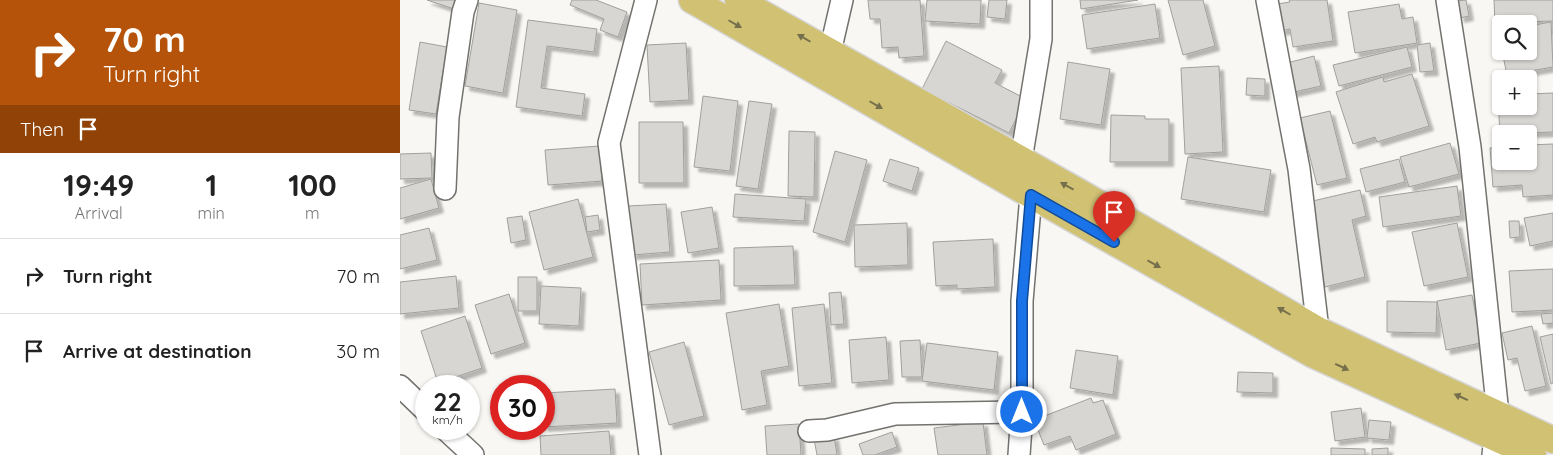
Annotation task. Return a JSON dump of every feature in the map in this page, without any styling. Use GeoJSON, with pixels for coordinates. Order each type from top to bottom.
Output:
{"type":"FeatureCollection","features":[{"type":"Feature","properties":{"kind":"main road"},"geometry":{"type":"LineString","coordinates":[[692,0],[1031,195],[1533,455]]}},
{"type":"Feature","properties":{"kind":"main road"},"geometry":{"type":"LineString","coordinates":[[738,0],[1021,160],[1315,342]]}},
{"type":"Feature","properties":{"kind":"main road"},"geometry":{"type":"LineString","coordinates":[[1495,435],[1553,440]]}},
{"type":"Feature","properties":{"kind":"street"},"geometry":{"type":"LineString","coordinates":[[445,189],[448,117],[463,12],[467,0]]}},
{"type":"Feature","properties":{"kind":"street"},"geometry":{"type":"LineString","coordinates":[[646,0],[609,143],[650,455]]}},
{"type":"Feature","properties":{"kind":"street"},"geometry":{"type":"LineString","coordinates":[[830,52],[842,0]]}},
{"type":"Feature","properties":{"kind":"street"},"geometry":{"type":"LineString","coordinates":[[1021,160],[1041,39],[1041,0]]}},
{"type":"Feature","properties":{"kind":"street"},"geometry":{"type":"LineString","coordinates":[[1267,0],[1299,169],[1315,342]]}},
{"type":"Feature","properties":{"kind":"street"},"geometry":{"type":"LineString","coordinates":[[1447,0],[1470,148],[1495,435]]}},
{"type":"Feature","properties":{"kind":"street"},"geometry":{"type":"LineString","coordinates":[[1019,455],[1022,412],[1022,301],[1031,195]]}},
{"type":"Feature","properties":{"kind":"street"},"geometry":{"type":"LineString","coordinates":[[400,386],[415,400]]}},
{"type":"Feature","properties":{"kind":"street"},"geometry":{"type":"LineString","coordinates":[[809,431],[827,430],[895,414],[1022,412]]}},
{"type":"Feature","properties":{"kind":"street"},"geometry":{"type":"LineString","coordinates":[[457,440],[473,455]]}},
{"type":"Feature","properties":{"kind":"building"},"geometry":{"type":"Polygon","coordinates":[[[427,0],[457,0],[454,9],[427,0]]]}},
{"type":"Feature","properties":{"kind":"building"},"geometry":{"type":"Polygon","coordinates":[[[572,0],[596,0],[627,12],[618,37],[600,30],[604,19],[570,5],[572,0]]]}},
{"type":"Feature","properties":{"kind":"building"},"geometry":{"type":"Polygon","coordinates":[[[868,0],[920,0],[924,56],[899,58],[898,47],[882,48],[880,19],[870,19],[868,0]]]}},
{"type":"Feature","properties":{"kind":"building"},"geometry":{"type":"Polygon","coordinates":[[[927,0],[981,0],[980,24],[925,21],[927,0]]]}},
{"type":"Feature","properties":{"kind":"building"},"geometry":{"type":"Polygon","coordinates":[[[989,0],[1007,0],[1005,19],[987,17],[989,0]]]}},
{"type":"Feature","properties":{"kind":"building"},"geometry":{"type":"Polygon","coordinates":[[[1080,0],[1138,0],[1081,9],[1080,0]]]}},
{"type":"Feature","properties":{"kind":"building"},"geometry":{"type":"Polygon","coordinates":[[[1168,0],[1203,0],[1215,46],[1183,55],[1168,0]]]}},
{"type":"Feature","properties":{"kind":"building"},"geometry":{"type":"Polygon","coordinates":[[[1289,0],[1327,0],[1333,41],[1293,47],[1290,29],[1281,31],[1277,4],[1290,2],[1289,0]]]}},
{"type":"Feature","properties":{"kind":"building"},"geometry":{"type":"Polygon","coordinates":[[[1466,0],[1469,16],[1460,18],[1457,1],[1466,0]]]}},
{"type":"Feature","properties":{"kind":"building"},"geometry":{"type":"Polygon","coordinates":[[[1494,0],[1553,0],[1553,21],[1537,22],[1537,15],[1495,15],[1494,0]]]}},
{"type":"Feature","properties":{"kind":"building"},"geometry":{"type":"Polygon","coordinates":[[[479,3],[517,10],[503,93],[465,86],[479,3]]]}},
{"type":"Feature","properties":{"kind":"building"},"geometry":{"type":"Polygon","coordinates":[[[1155,4],[1160,38],[1087,49],[1082,15],[1155,4]]]}},
{"type":"Feature","properties":{"kind":"building"},"geometry":{"type":"Polygon","coordinates":[[[1399,4],[1402,19],[1413,17],[1417,43],[1355,53],[1348,12],[1399,4]]]}},
{"type":"Feature","properties":{"kind":"building"},"geometry":{"type":"Polygon","coordinates":[[[528,20],[597,29],[594,52],[547,46],[541,88],[585,94],[582,116],[516,107],[528,20]]]}},
{"type":"Feature","properties":{"kind":"building"},"geometry":{"type":"Polygon","coordinates":[[[1551,22],[1553,67],[1536,70],[1506,70],[1504,60],[1537,60],[1537,25],[1551,22]]]}},
{"type":"Feature","properties":{"kind":"building"},"geometry":{"type":"Polygon","coordinates":[[[946,41],[1002,70],[995,83],[1026,99],[1009,133],[922,89],[946,41]]]}},
{"type":"Feature","properties":{"kind":"building"},"geometry":{"type":"Polygon","coordinates":[[[420,42],[447,47],[436,114],[409,110],[420,42]]]}},
{"type":"Feature","properties":{"kind":"building"},"geometry":{"type":"Polygon","coordinates":[[[686,43],[689,100],[650,102],[647,45],[686,43]]]}},
{"type":"Feature","properties":{"kind":"building"},"geometry":{"type":"Polygon","coordinates":[[[1430,43],[1434,71],[1420,72],[1417,45],[1430,43]]]}},
{"type":"Feature","properties":{"kind":"building"},"geometry":{"type":"Polygon","coordinates":[[[1407,47],[1412,67],[1339,86],[1333,65],[1407,47]]]}},
{"type":"Feature","properties":{"kind":"building"},"geometry":{"type":"Polygon","coordinates":[[[1314,56],[1321,86],[1290,93],[1283,64],[1314,56]]]}},
{"type":"Feature","properties":{"kind":"building"},"geometry":{"type":"Polygon","coordinates":[[[1068,62],[1110,69],[1101,125],[1060,119],[1068,62]]]}},
{"type":"Feature","properties":{"kind":"building"},"geometry":{"type":"Polygon","coordinates":[[[1219,66],[1223,152],[1185,154],[1181,68],[1219,66]]]}},
{"type":"Feature","properties":{"kind":"building"},"geometry":{"type":"Polygon","coordinates":[[[1412,74],[1429,126],[1377,142],[1375,137],[1353,144],[1336,92],[1383,77],[1384,82],[1412,74]]]}},
{"type":"Feature","properties":{"kind":"building"},"geometry":{"type":"Polygon","coordinates":[[[1247,78],[1265,79],[1265,96],[1246,95],[1247,78]]]}},
{"type":"Feature","properties":{"kind":"building"},"geometry":{"type":"Polygon","coordinates":[[[1553,93],[1553,132],[1537,133],[1537,125],[1499,125],[1499,115],[1537,115],[1537,94],[1553,93]]]}},
{"type":"Feature","properties":{"kind":"building"},"geometry":{"type":"Polygon","coordinates":[[[703,96],[738,101],[730,171],[694,167],[703,96]]]}},
{"type":"Feature","properties":{"kind":"building"},"geometry":{"type":"Polygon","coordinates":[[[749,101],[772,104],[758,189],[736,186],[749,101]]]}},
{"type":"Feature","properties":{"kind":"building"},"geometry":{"type":"Polygon","coordinates":[[[1330,111],[1347,178],[1317,185],[1300,118],[1330,111]]]}},
{"type":"Feature","properties":{"kind":"building"},"geometry":{"type":"Polygon","coordinates":[[[1111,115],[1145,116],[1145,119],[1169,119],[1169,162],[1110,162],[1111,115]]]}},
{"type":"Feature","properties":{"kind":"building"},"geometry":{"type":"Polygon","coordinates":[[[639,122],[683,122],[684,183],[639,183],[639,122]]]}},
{"type":"Feature","properties":{"kind":"building"},"geometry":{"type":"Polygon","coordinates":[[[789,131],[815,132],[814,197],[788,196],[789,131]]]}},
{"type":"Feature","properties":{"kind":"building"},"geometry":{"type":"Polygon","coordinates":[[[1450,143],[1459,174],[1409,187],[1400,157],[1450,143]]]}},
{"type":"Feature","properties":{"kind":"building"},"geometry":{"type":"Polygon","coordinates":[[[1553,144],[1553,195],[1523,197],[1522,185],[1493,187],[1490,148],[1492,148],[1492,170],[1537,170],[1537,145],[1553,144]]]}},
{"type":"Feature","properties":{"kind":"building"},"geometry":{"type":"Polygon","coordinates":[[[599,146],[602,181],[548,185],[545,150],[599,146]]]}},
{"type":"Feature","properties":{"kind":"building"},"geometry":{"type":"Polygon","coordinates":[[[835,151],[867,160],[845,242],[813,232],[835,151]]]}},
{"type":"Feature","properties":{"kind":"building"},"geometry":{"type":"Polygon","coordinates":[[[431,153],[432,178],[400,179],[400,154],[431,153]]]}},
{"type":"Feature","properties":{"kind":"building"},"geometry":{"type":"Polygon","coordinates":[[[1188,157],[1271,170],[1264,212],[1181,199],[1188,157]]]}},
{"type":"Feature","properties":{"kind":"building"},"geometry":{"type":"Polygon","coordinates":[[[890,159],[919,168],[912,191],[883,181],[890,159]]]}},
{"type":"Feature","properties":{"kind":"building"},"geometry":{"type":"Polygon","coordinates":[[[1399,159],[1405,182],[1366,192],[1360,169],[1399,159]]]}},
{"type":"Feature","properties":{"kind":"building"},"geometry":{"type":"Polygon","coordinates":[[[431,179],[439,208],[400,219],[400,188],[431,179]]]}},
{"type":"Feature","properties":{"kind":"building"},"geometry":{"type":"Polygon","coordinates":[[[1457,186],[1461,216],[1383,227],[1379,197],[1457,186]]]}},
{"type":"Feature","properties":{"kind":"building"},"geometry":{"type":"Polygon","coordinates":[[[1360,190],[1366,216],[1352,220],[1365,277],[1325,287],[1304,203],[1360,190]]]}},
{"type":"Feature","properties":{"kind":"building"},"geometry":{"type":"Polygon","coordinates":[[[735,194],[806,199],[804,221],[733,217],[735,194]]]}},
{"type":"Feature","properties":{"kind":"building"},"geometry":{"type":"Polygon","coordinates":[[[578,199],[593,257],[544,270],[529,212],[578,199]]]}},
{"type":"Feature","properties":{"kind":"building"},"geometry":{"type":"Polygon","coordinates":[[[666,204],[670,252],[632,255],[628,206],[666,204]]]}},
{"type":"Feature","properties":{"kind":"building"},"geometry":{"type":"Polygon","coordinates":[[[712,207],[719,248],[688,253],[681,212],[712,207]]]}},
{"type":"Feature","properties":{"kind":"building"},"geometry":{"type":"Polygon","coordinates":[[[1553,213],[1553,241],[1530,246],[1524,218],[1553,213]]]}},
{"type":"Feature","properties":{"kind":"building"},"geometry":{"type":"Polygon","coordinates":[[[598,215],[600,230],[587,232],[585,217],[598,215]]]}},
{"type":"Feature","properties":{"kind":"building"},"geometry":{"type":"Polygon","coordinates":[[[522,216],[526,240],[511,243],[507,218],[522,216]]]}},
{"type":"Feature","properties":{"kind":"building"},"geometry":{"type":"Polygon","coordinates":[[[1509,221],[1519,221],[1520,237],[1510,238],[1509,221]]]}},
{"type":"Feature","properties":{"kind":"building"},"geometry":{"type":"Polygon","coordinates":[[[907,223],[908,265],[855,267],[854,225],[907,223]]]}},
{"type":"Feature","properties":{"kind":"building"},"geometry":{"type":"Polygon","coordinates":[[[1457,223],[1468,277],[1424,286],[1412,232],[1457,223]]]}},
{"type":"Feature","properties":{"kind":"building"},"geometry":{"type":"Polygon","coordinates":[[[429,228],[437,260],[400,269],[400,235],[429,228]]]}},
{"type":"Feature","properties":{"kind":"building"},"geometry":{"type":"Polygon","coordinates":[[[993,239],[995,287],[957,289],[957,285],[936,286],[933,242],[993,239]]]}},
{"type":"Feature","properties":{"kind":"building"},"geometry":{"type":"Polygon","coordinates":[[[793,246],[795,285],[734,286],[734,248],[793,246]]]}},
{"type":"Feature","properties":{"kind":"building"},"geometry":{"type":"Polygon","coordinates":[[[719,260],[721,300],[642,305],[640,264],[719,260]]]}},
{"type":"Feature","properties":{"kind":"building"},"geometry":{"type":"Polygon","coordinates":[[[1553,269],[1553,310],[1512,312],[1509,271],[1553,269]]]}},
{"type":"Feature","properties":{"kind":"building"},"geometry":{"type":"Polygon","coordinates":[[[456,276],[459,308],[400,314],[400,282],[456,276]]]}},
{"type":"Feature","properties":{"kind":"building"},"geometry":{"type":"Polygon","coordinates":[[[518,277],[537,277],[537,311],[518,311],[518,277]]]}},
{"type":"Feature","properties":{"kind":"building"},"geometry":{"type":"Polygon","coordinates":[[[541,286],[581,288],[579,326],[539,324],[541,286]]]}},
{"type":"Feature","properties":{"kind":"building"},"geometry":{"type":"Polygon","coordinates":[[[841,292],[844,324],[831,325],[829,293],[841,292]]]}},
{"type":"Feature","properties":{"kind":"building"},"geometry":{"type":"Polygon","coordinates":[[[509,294],[525,343],[491,354],[475,305],[509,294]]]}},
{"type":"Feature","properties":{"kind":"building"},"geometry":{"type":"Polygon","coordinates":[[[1472,295],[1481,343],[1446,350],[1437,301],[1472,295]]]}},
{"type":"Feature","properties":{"kind":"building"},"geometry":{"type":"Polygon","coordinates":[[[1387,301],[1437,302],[1436,333],[1387,332],[1387,301]]]}},
{"type":"Feature","properties":{"kind":"building"},"geometry":{"type":"Polygon","coordinates":[[[779,304],[789,366],[761,371],[767,405],[742,410],[726,313],[779,304]]]}},
{"type":"Feature","properties":{"kind":"building"},"geometry":{"type":"Polygon","coordinates":[[[824,304],[832,383],[799,386],[792,308],[824,304]]]}},
{"type":"Feature","properties":{"kind":"building"},"geometry":{"type":"Polygon","coordinates":[[[1553,313],[1553,323],[1543,324],[1541,314],[1553,313]]]}},
{"type":"Feature","properties":{"kind":"building"},"geometry":{"type":"Polygon","coordinates":[[[465,316],[482,368],[461,375],[435,375],[421,331],[465,316]]]}},
{"type":"Feature","properties":{"kind":"building"},"geometry":{"type":"Polygon","coordinates":[[[1532,326],[1546,386],[1525,391],[1517,358],[1508,360],[1502,333],[1532,326]]]}},
{"type":"Feature","properties":{"kind":"building"},"geometry":{"type":"Polygon","coordinates":[[[1553,334],[1553,383],[1551,384],[1540,337],[1553,334]]]}},
{"type":"Feature","properties":{"kind":"building"},"geometry":{"type":"Polygon","coordinates":[[[886,337],[889,380],[852,383],[849,340],[886,337]]]}},
{"type":"Feature","properties":{"kind":"building"},"geometry":{"type":"Polygon","coordinates":[[[920,340],[922,377],[902,377],[900,341],[920,340]]]}},
{"type":"Feature","properties":{"kind":"building"},"geometry":{"type":"Polygon","coordinates":[[[684,342],[704,416],[669,425],[649,352],[684,342]]]}},
{"type":"Feature","properties":{"kind":"building"},"geometry":{"type":"Polygon","coordinates":[[[927,343],[998,352],[994,390],[922,381],[927,343]]]}},
{"type":"Feature","properties":{"kind":"building"},"geometry":{"type":"Polygon","coordinates":[[[1076,350],[1118,356],[1113,395],[1070,388],[1076,350]]]}},
{"type":"Feature","properties":{"kind":"building"},"geometry":{"type":"Polygon","coordinates":[[[1238,372],[1273,373],[1273,393],[1237,392],[1238,372]]]}},
{"type":"Feature","properties":{"kind":"building"},"geometry":{"type":"Polygon","coordinates":[[[615,389],[617,423],[555,426],[555,392],[615,389]]]}},
{"type":"Feature","properties":{"kind":"building"},"geometry":{"type":"Polygon","coordinates":[[[1091,398],[1093,403],[1103,400],[1116,434],[1076,450],[1070,436],[1044,445],[1034,420],[1091,398]]]}},
{"type":"Feature","properties":{"kind":"building"},"geometry":{"type":"Polygon","coordinates":[[[1361,408],[1365,437],[1335,441],[1331,412],[1361,408]]]}},
{"type":"Feature","properties":{"kind":"building"},"geometry":{"type":"Polygon","coordinates":[[[1369,420],[1391,422],[1389,440],[1367,438],[1369,420]]]}},
{"type":"Feature","properties":{"kind":"building"},"geometry":{"type":"Polygon","coordinates":[[[983,422],[987,455],[938,455],[934,428],[983,422]]]}},
{"type":"Feature","properties":{"kind":"building"},"geometry":{"type":"Polygon","coordinates":[[[799,424],[801,455],[767,455],[765,426],[799,424]]]}},
{"type":"Feature","properties":{"kind":"building"},"geometry":{"type":"Polygon","coordinates":[[[609,431],[611,455],[541,455],[540,440],[555,440],[555,435],[609,431]]]}},
{"type":"Feature","properties":{"kind":"building"},"geometry":{"type":"Polygon","coordinates":[[[892,432],[897,447],[875,455],[863,455],[859,444],[892,432]]]}},
{"type":"Feature","properties":{"kind":"building"},"geometry":{"type":"Polygon","coordinates":[[[834,436],[837,455],[817,455],[814,439],[834,436]]]}},
{"type":"Feature","properties":{"kind":"building"},"geometry":{"type":"Polygon","coordinates":[[[1331,448],[1365,449],[1365,455],[1331,455],[1331,448]]]}},
{"type":"Feature","properties":{"kind":"building"},"geometry":{"type":"Polygon","coordinates":[[[1388,448],[1388,455],[1372,455],[1372,449],[1388,448]]]}},
{"type":"Feature","properties":{"kind":"route"},"geometry":{"type":"LineString","coordinates":[[1022,412],[1022,301],[1031,195],[1114,242]]}}]}
